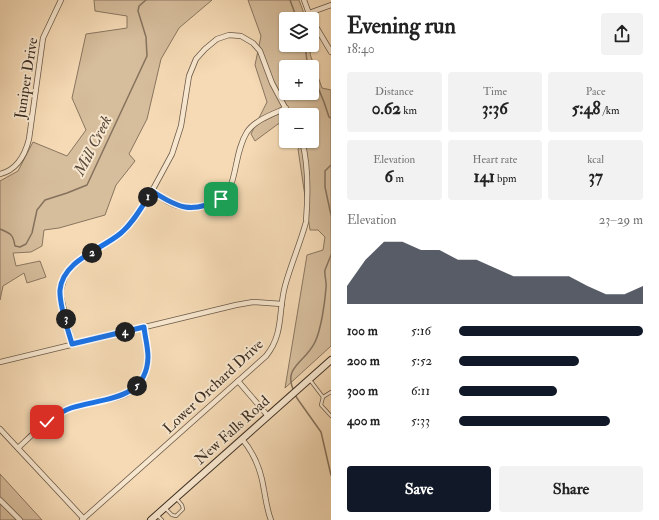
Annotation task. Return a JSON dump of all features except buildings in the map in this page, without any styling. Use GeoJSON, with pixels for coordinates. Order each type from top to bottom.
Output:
{"type":"FeatureCollection","features":[{"type":"Feature","properties":{"kind":"main road","name":"New Falls Road"},"geometry":{"type":"LineString","coordinates":[[151,520],[331,360]]}},
{"type":"Feature","properties":{"kind":"street","name":"Juniper Drive"},"geometry":{"type":"LineString","coordinates":[[0,174],[13,168],[22,158],[26,150],[29,140],[43,38],[61,0]]}},
{"type":"Feature","properties":{"kind":"street"},"geometry":{"type":"LineString","coordinates":[[304,0],[309,12]]}},
{"type":"Feature","properties":{"kind":"street"},"geometry":{"type":"LineString","coordinates":[[312,12],[331,5]]}},
{"type":"Feature","properties":{"kind":"street"},"geometry":{"type":"LineString","coordinates":[[319,32],[331,52]]}},
{"type":"Feature","properties":{"kind":"street"},"geometry":{"type":"LineString","coordinates":[[72,344],[60,293],[65,276],[68,270],[76,263],[121,233],[134,220],[152,191],[172,154],[177,141],[181,126],[189,76],[196,59],[205,49],[217,39],[229,35],[236,35],[248,39],[260,51],[272,83],[286,108]]}},
{"type":"Feature","properties":{"kind":"street"},"geometry":{"type":"LineString","coordinates":[[152,191],[174,205],[184,208],[200,206],[221,199],[231,185],[239,152],[246,133],[254,124],[279,112]]}},
{"type":"Feature","properties":{"kind":"street","name":"Lower Orchard Drive"},"geometry":{"type":"LineString","coordinates":[[83,519],[266,356],[273,347],[278,332],[286,285],[306,222],[306,161],[303,148]]}},
{"type":"Feature","properties":{"kind":"street"},"geometry":{"type":"LineString","coordinates":[[0,362],[253,302],[282,304]]}},
{"type":"Feature","properties":{"kind":"street"},"geometry":{"type":"LineString","coordinates":[[18,448],[47,422],[60,413],[74,407],[120,396],[135,388],[143,376],[147,366],[148,351],[144,327]]}},
{"type":"Feature","properties":{"kind":"street"},"geometry":{"type":"LineString","coordinates":[[238,381],[268,416]]}},
{"type":"Feature","properties":{"kind":"street"},"geometry":{"type":"LineString","coordinates":[[0,429],[83,519]]}},
{"type":"Feature","properties":{"kind":"street"},"geometry":{"type":"LineString","coordinates":[[242,439],[252,452],[260,470],[267,508],[271,520]]}},
{"type":"Feature","properties":{"kind":"street"},"geometry":{"type":"LineString","coordinates":[[0,500],[20,520]]}},
{"type":"Feature","properties":{"kind":"lane"},"geometry":{"type":"LineString","coordinates":[[309,380],[323,398]]}},
{"type":"Feature","properties":{"kind":"lane"},"geometry":{"type":"LineString","coordinates":[[331,392],[323,398],[322,405],[331,416]]}},
{"type":"Feature","properties":{"kind":"lane"},"geometry":{"type":"LineString","coordinates":[[165,508],[172,515],[176,516],[183,509],[182,505],[176,498]]}},
{"type":"Feature","properties":{"kind":"lane"},"geometry":{"type":"LineString","coordinates":[[157,515],[162,520]]}},
{"type":"Feature","properties":{"kind":"shaded area"},"geometry":{"type":"Polygon","coordinates":[[[94,0],[212,0],[179,28],[161,59],[147,119],[129,154],[135,161],[116,185],[105,215],[59,228],[44,230],[42,246],[31,252],[13,253],[16,266],[40,261],[46,277],[27,283],[24,273],[3,286],[0,300],[0,181],[18,171],[33,142],[67,156],[86,130],[72,98],[86,34],[127,28],[127,16],[95,11],[94,0]]]}},
{"type":"Feature","properties":{"kind":"shaded area"},"geometry":{"type":"Polygon","coordinates":[[[248,0],[299,0],[303,12],[279,12],[279,52],[310,52],[312,60],[279,60],[279,100],[319,100],[319,80],[322,88],[331,90],[331,346],[285,388],[307,255],[323,250],[325,237],[318,230],[310,230],[298,149],[319,148],[319,108],[279,108],[279,124],[255,141],[251,134],[267,102],[255,65],[261,36],[248,0]]]}},
{"type":"Feature","properties":{"kind":"shaded area"},"geometry":{"type":"Polygon","coordinates":[[[0,474],[42,520],[0,520],[0,474]]]}},
{"type":"Feature","properties":{"kind":"waterway","name":"Mill Creek"},"geometry":{"type":"LineString","coordinates":[[0,229],[11,235],[15,246],[20,247],[26,244],[32,233],[37,210],[45,200],[87,185],[147,56],[146,37],[138,11],[139,6],[146,0]]}},
{"type":"Feature","properties":{"kind":"waterway","name":"Mill Creek"},"geometry":{"type":"LineString","coordinates":[[290,0],[294,12]]}},
{"type":"Feature","properties":{"kind":"waterway","name":"Mill Creek"},"geometry":{"type":"LineString","coordinates":[[306,52],[307,60]]}},
{"type":"Feature","properties":{"kind":"waterway","name":"Mill Creek"},"geometry":{"type":"LineString","coordinates":[[319,90],[329,117],[331,118]]}},
{"type":"Feature","properties":{"kind":"waterway","name":"Mill Creek"},"geometry":{"type":"LineString","coordinates":[[331,165],[325,171],[325,187],[331,215]]}},
{"type":"Feature","properties":{"kind":"waterway","name":"Mill Creek"},"geometry":{"type":"LineString","coordinates":[[294,391],[291,383],[293,370],[311,349],[319,330],[326,286],[325,270],[331,255]]}},
{"type":"Feature","properties":{"kind":"waterway","name":"Mill Creek"},"geometry":{"type":"LineString","coordinates":[[295,395],[321,432],[331,475]]}},
{"type":"Feature","properties":{"kind":"route"},"geometry":{"type":"LineString","coordinates":[[47,422],[56,415],[74,407],[128,393],[140,382],[147,366],[148,351],[144,327],[72,344],[60,293],[62,280],[68,270],[76,263],[115,238],[129,226],[152,191],[174,205],[184,208],[200,206],[221,199]]}}]}
